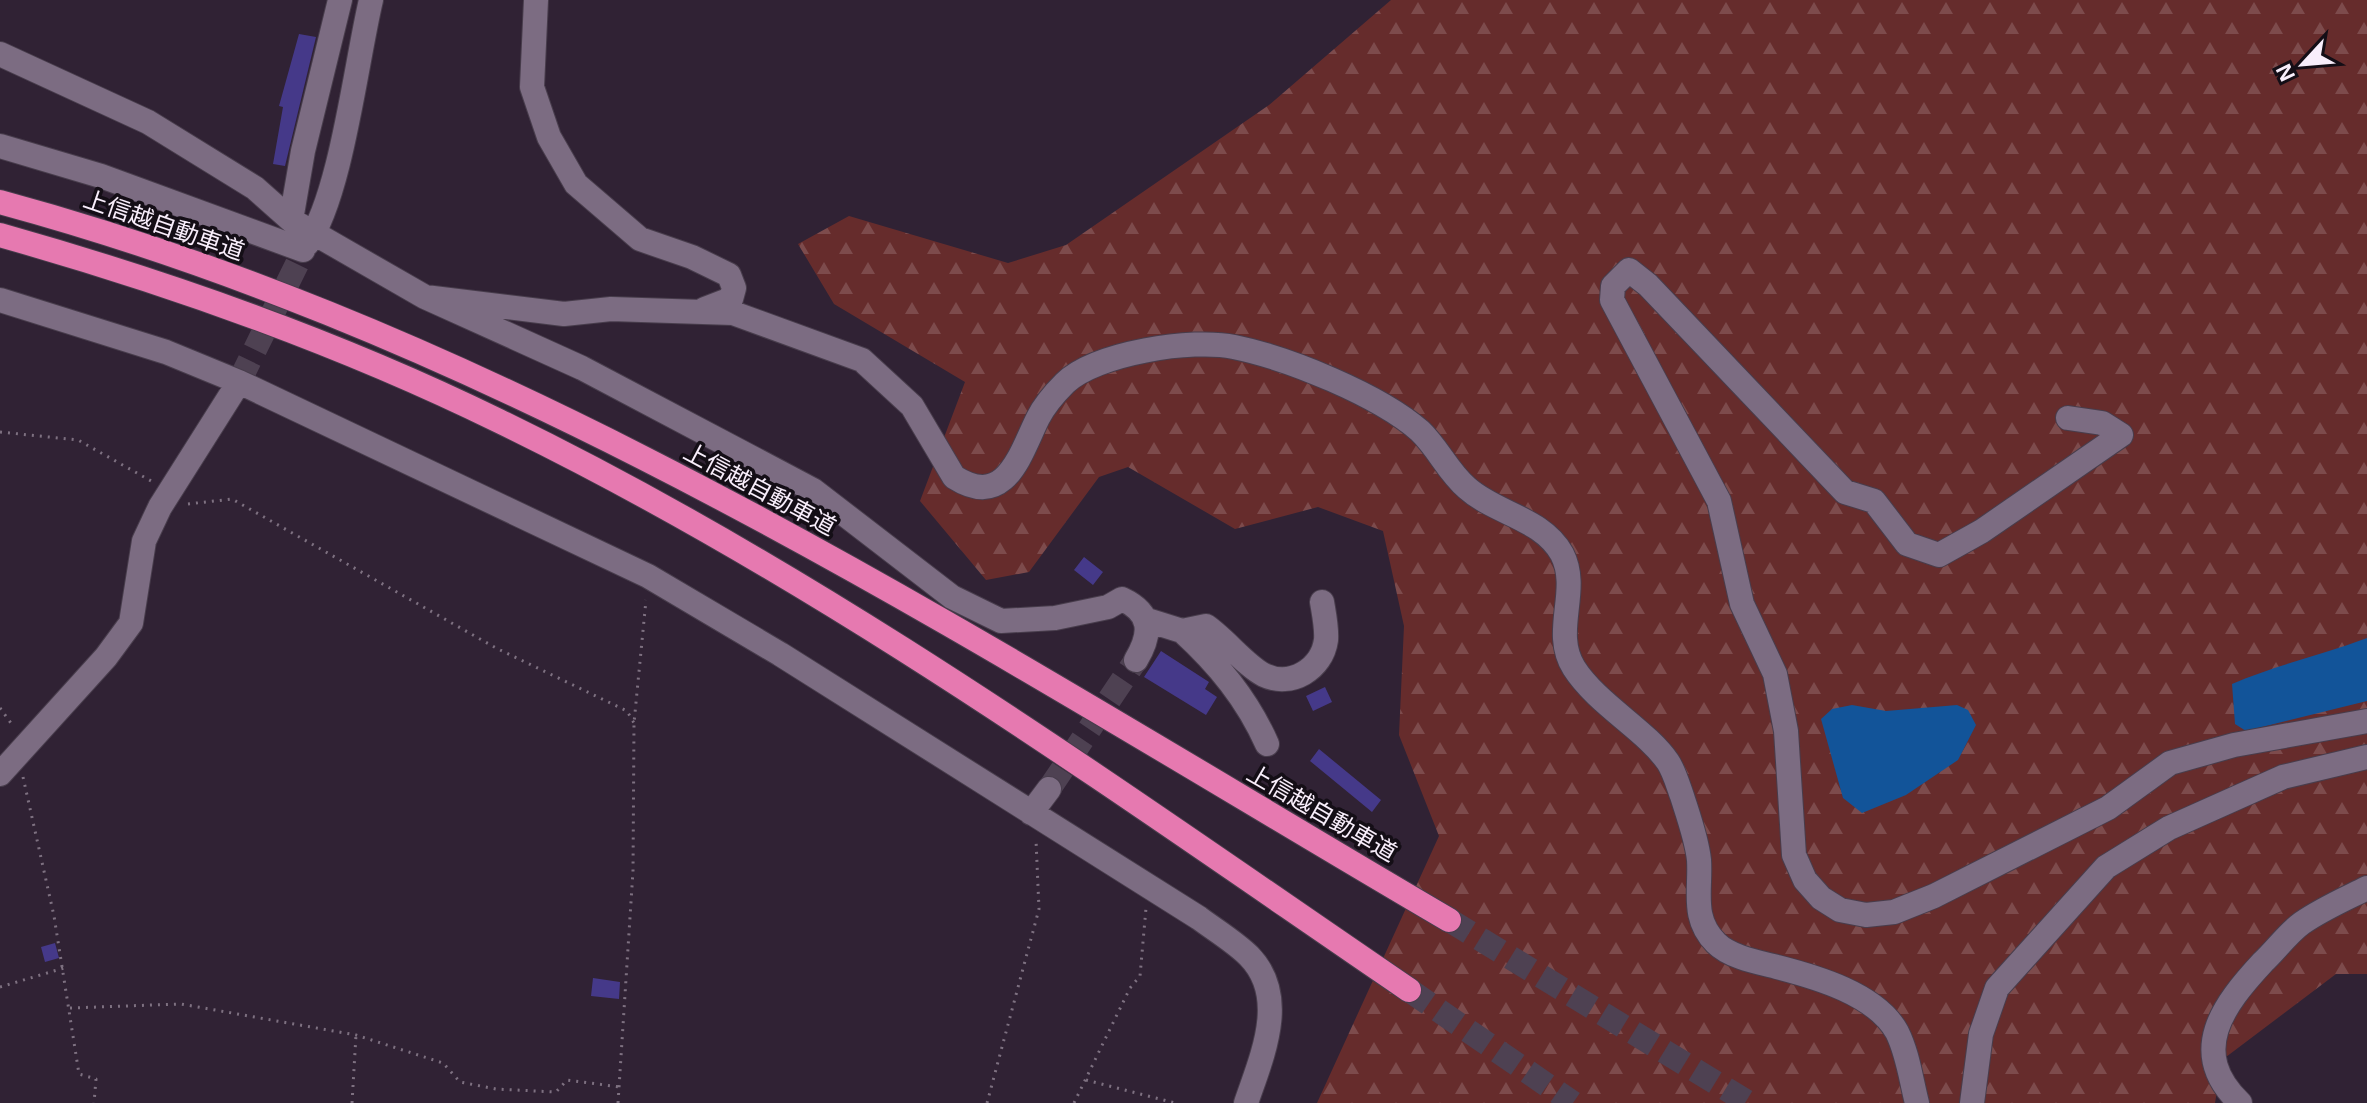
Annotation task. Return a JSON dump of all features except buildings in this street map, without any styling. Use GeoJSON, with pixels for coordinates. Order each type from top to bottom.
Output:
{"type":"FeatureCollection","features":[{"type":"Feature","properties":{"kind":"highway","name":"上信越自動車道"},"geometry":{"type":"LineString","coordinates":[[0,202],[231,277],[515,393],[696,486],[903,600],[1449,920]]}},
{"type":"Feature","properties":{"kind":"highway"},"geometry":{"type":"LineString","coordinates":[[0,235],[120,270],[316,342],[496,419],[585,464],[779,571],[932,666],[1409,990]]}},
{"type":"Feature","properties":{"kind":"street"},"geometry":{"type":"LineString","coordinates":[[291,220],[303,151],[340,0]]}},
{"type":"Feature","properties":{"kind":"street"},"geometry":{"type":"LineString","coordinates":[[305,248],[333,179],[371,0]]}},
{"type":"Feature","properties":{"kind":"street"},"geometry":{"type":"LineString","coordinates":[[536,0],[532,87],[549,137],[576,184],[640,239],[692,257],[729,275],[734,288],[731,299],[700,312]]}},
{"type":"Feature","properties":{"kind":"street"},"geometry":{"type":"LineString","coordinates":[[0,54],[148,122],[255,188],[291,220],[305,248]]}},
{"type":"Feature","properties":{"kind":"street"},"geometry":{"type":"LineString","coordinates":[[0,146],[101,176],[305,248],[425,297],[582,368],[813,490],[952,597],[1001,621],[1055,618],[1108,607],[1122,599],[1137,606],[1147,620],[1148,640],[1136,660]]}},
{"type":"Feature","properties":{"kind":"street"},"geometry":{"type":"LineString","coordinates":[[2068,418],[2102,423],[2121,435],[1982,531],[1939,555],[1907,544],[1874,501],[1845,492],[1648,285],[1629,270],[1613,286],[1612,300],[1719,501],[1742,604],[1775,674],[1786,731],[1794,855],[1805,880],[1821,898],[1840,910],[1866,915],[1894,912],[1934,896],[2108,808],[2170,763],[2234,745],[2367,721]]}},
{"type":"Feature","properties":{"kind":"street"},"geometry":{"type":"LineString","coordinates":[[425,297],[564,314],[611,309],[733,313],[862,360],[912,406],[954,477],[966,484],[986,488],[1002,481],[1022,456],[1040,415],[1067,381],[1097,365],[1166,345],[1234,347],[1371,397],[1421,432],[1465,487],[1496,509],[1537,527],[1562,555],[1569,586],[1563,642],[1574,668],[1592,690],[1668,761],[1682,796],[1699,859],[1700,922],[1718,945],[1749,960],[1836,988],[1872,1007],[1896,1030],[1917,1103]]}},
{"type":"Feature","properties":{"kind":"street"},"geometry":{"type":"LineString","coordinates":[[0,300],[166,352],[239,382],[648,576],[780,654],[1147,886],[1248,955],[1260,971],[1270,993],[1270,1021],[1246,1103]]}},
{"type":"Feature","properties":{"kind":"street"},"geometry":{"type":"LineString","coordinates":[[0,774],[106,657],[131,623],[144,541],[239,382]]}},
{"type":"Feature","properties":{"kind":"street"},"geometry":{"type":"LineString","coordinates":[[1182,631],[1206,626],[1263,674],[1282,680],[1306,675],[1316,663],[1326,642],[1322,602]]}},
{"type":"Feature","properties":{"kind":"street"},"geometry":{"type":"LineString","coordinates":[[1147,620],[1182,631],[1212,659],[1246,703],[1267,744]]}},
{"type":"Feature","properties":{"kind":"street"},"geometry":{"type":"LineString","coordinates":[[1972,1103],[1981,1034],[1997,988],[2106,867],[2169,828],[2283,777],[2367,757]]}},
{"type":"Feature","properties":{"kind":"street"},"geometry":{"type":"LineString","coordinates":[[1031,813],[1049,789]]}},
{"type":"Feature","properties":{"kind":"street"},"geometry":{"type":"LineString","coordinates":[[2240,1103],[2228,1091],[2212,1058],[2214,1038],[2224,1008],[2300,924],[2367,888]]}},
{"type":"Feature","properties":{"kind":"path"},"geometry":{"type":"LineString","coordinates":[[0,432],[78,440],[166,500],[232,499],[496,648],[627,711],[634,723]]}},
{"type":"Feature","properties":{"kind":"path"},"geometry":{"type":"LineString","coordinates":[[618,1103],[633,871],[634,723],[648,576]]}},
{"type":"Feature","properties":{"kind":"path"},"geometry":{"type":"LineString","coordinates":[[18,756],[64,968],[79,1074],[96,1079],[94,1103]]}},
{"type":"Feature","properties":{"kind":"path"},"geometry":{"type":"LineString","coordinates":[[987,1103],[1031,949],[1039,909],[1037,842],[1031,813]]}},
{"type":"Feature","properties":{"kind":"path"},"geometry":{"type":"LineString","coordinates":[[1074,1103],[1130,988],[1140,976],[1147,886]]}},
{"type":"Feature","properties":{"kind":"path"},"geometry":{"type":"LineString","coordinates":[[0,987],[64,968]]}},
{"type":"Feature","properties":{"kind":"path"},"geometry":{"type":"LineString","coordinates":[[70,1008],[181,1004],[356,1035],[443,1063],[460,1082],[496,1089],[556,1092],[567,1080],[620,1087]]}},
{"type":"Feature","properties":{"kind":"path"},"geometry":{"type":"LineString","coordinates":[[352,1103],[356,1035]]}},
{"type":"Feature","properties":{"kind":"path"},"geometry":{"type":"LineString","coordinates":[[1085,1080],[1175,1103]]}},
{"type":"Feature","properties":{"kind":"green space"},"geometry":{"type":"Polygon","coordinates":[[[1391,0],[2367,0],[2367,974],[2336,974],[2222,1060],[2215,1103],[1317,1103],[1439,836],[1399,735],[1404,626],[1383,531],[1318,507],[1235,529],[1128,467],[1099,477],[1029,572],[986,580],[920,501],[965,382],[834,304],[798,244],[849,216],[1008,263],[1066,245],[1269,105],[1391,0]]]}},
{"type":"Feature","properties":{"kind":"water"},"geometry":{"type":"Polygon","coordinates":[[[2367,638],[2367,701],[2246,731],[2235,724],[2232,684],[2367,638]]]}},
{"type":"Feature","properties":{"kind":"water"},"geometry":{"type":"Polygon","coordinates":[[[1852,705],[1886,711],[1957,705],[1968,710],[1976,725],[1958,760],[1906,795],[1862,813],[1843,798],[1821,719],[1832,709],[1852,705]]]}},
{"type":"Feature","properties":{"kind":"tunnel"},"geometry":{"type":"LineString","coordinates":[[239,382],[297,264]]}},
{"type":"Feature","properties":{"kind":"tunnel"},"geometry":{"type":"LineString","coordinates":[[1049,789],[1136,660]]}},
{"type":"Feature","properties":{"kind":"tunnel"},"geometry":{"type":"LineString","coordinates":[[1449,920],[1749,1103]]}},
{"type":"Feature","properties":{"kind":"tunnel"},"geometry":{"type":"LineString","coordinates":[[1409,990],[1573,1103]]}}]}
